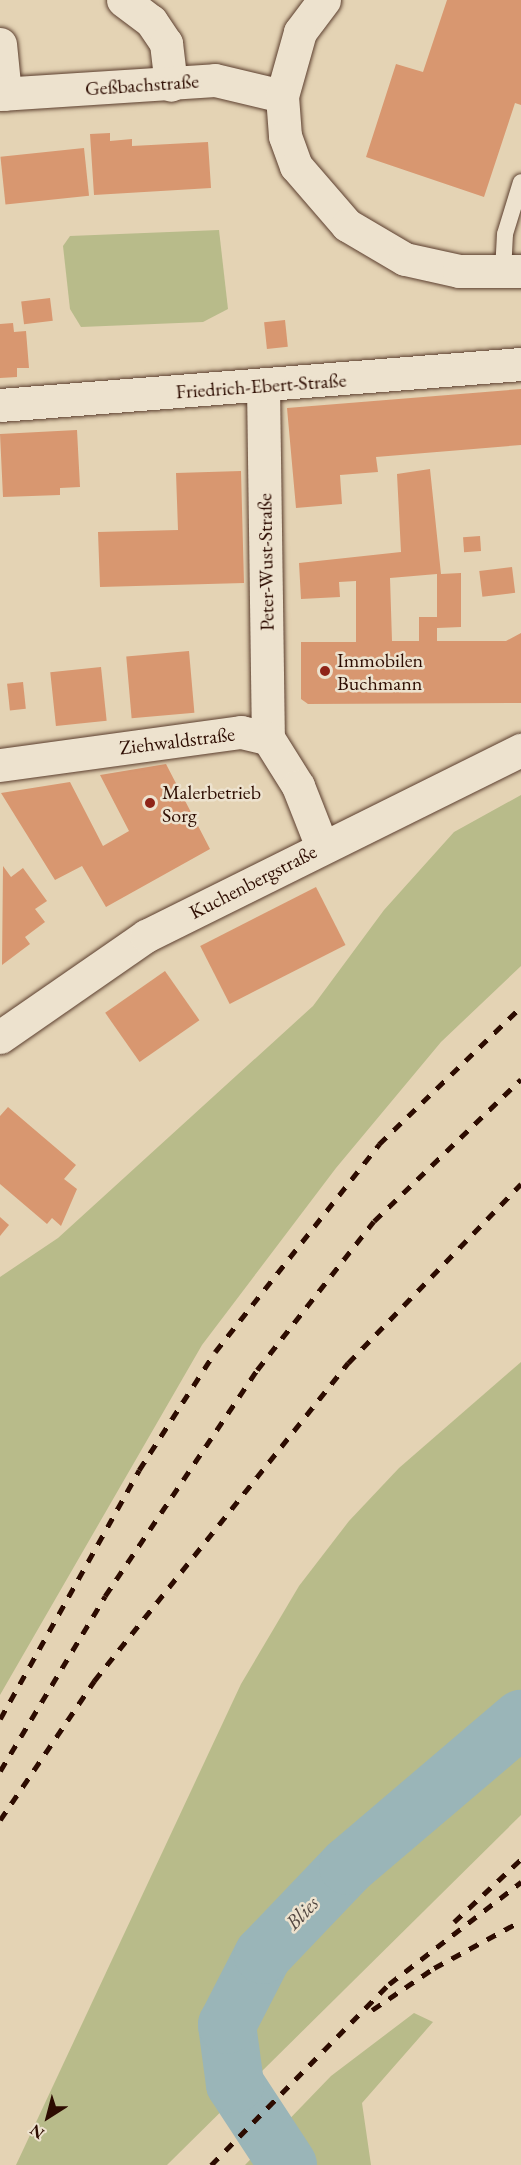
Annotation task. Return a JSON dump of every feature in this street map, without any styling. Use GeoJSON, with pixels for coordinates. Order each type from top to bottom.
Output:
{"type":"FeatureCollection","features":[{"type":"Feature","properties":{"kind":"street"},"geometry":{"type":"LineString","coordinates":[[123,0],[151,21],[166,43],[171,85]]}},
{"type":"Feature","properties":{"kind":"street"},"geometry":{"type":"LineString","coordinates":[[324,0],[300,32],[282,96],[285,136],[296,166],[347,225],[405,259],[459,271],[512,272]]}},
{"type":"Feature","properties":{"kind":"street"},"geometry":{"type":"LineString","coordinates":[[0,44],[2,94]]}},
{"type":"Feature","properties":{"kind":"street","name":"Geßbachstraße"},"geometry":{"type":"LineString","coordinates":[[2,94],[171,85],[214,80],[282,96]]}},
{"type":"Feature","properties":{"kind":"street","name":"Friedrich-Ebert-Straße"},"geometry":{"type":"LineString","coordinates":[[0,405],[521,364]]}},
{"type":"Feature","properties":{"kind":"street","name":"Peter-Wust-Straße"},"geometry":{"type":"LineString","coordinates":[[263,386],[268,738]]}},
{"type":"Feature","properties":{"kind":"street","name":"Ziehwaldstraße"},"geometry":{"type":"LineString","coordinates":[[0,765],[241,732],[268,738]]}},
{"type":"Feature","properties":{"kind":"street"},"geometry":{"type":"LineString","coordinates":[[268,738],[298,786],[322,847]]}},
{"type":"Feature","properties":{"kind":"street","name":"Kuchenbergstraße"},"geometry":{"type":"LineString","coordinates":[[0,1037],[146,936],[521,750]]}},
{"type":"Feature","properties":{"kind":"lane"},"geometry":{"type":"LineString","coordinates":[[512,272],[505,234],[521,182]]}},
{"type":"Feature","properties":{"kind":"green space"},"geometry":{"type":"Polygon","coordinates":[[[219,230],[228,309],[203,322],[81,327],[70,309],[63,246],[70,236],[219,230]]]}},
{"type":"Feature","properties":{"kind":"green space"},"geometry":{"type":"Polygon","coordinates":[[[521,795],[521,966],[441,1042],[336,1168],[202,1345],[0,1695],[0,1277],[58,1238],[313,1006],[384,910],[454,832],[521,795]]]}},
{"type":"Feature","properties":{"kind":"green space"},"geometry":{"type":"Polygon","coordinates":[[[521,1362],[521,1815],[167,2165],[16,2165],[241,1684],[299,1586],[349,1521],[399,1468],[521,1362]]]}},
{"type":"Feature","properties":{"kind":"green space"},"geometry":{"type":"Polygon","coordinates":[[[414,2013],[433,2022],[362,2103],[371,2165],[245,2165],[331,2076],[414,2013]]]}},
{"type":"Feature","properties":{"kind":"building"},"geometry":{"type":"Polygon","coordinates":[[[447,0],[521,0],[521,105],[515,103],[484,197],[366,157],[396,64],[423,72],[447,0]]]}},
{"type":"Feature","properties":{"kind":"building"},"geometry":{"type":"Polygon","coordinates":[[[110,133],[110,141],[132,139],[132,146],[208,142],[211,188],[94,195],[90,134],[110,133]]]}},
{"type":"Feature","properties":{"kind":"building"},"geometry":{"type":"Polygon","coordinates":[[[84,148],[89,196],[5,205],[0,157],[84,148]]]}},
{"type":"Feature","properties":{"kind":"building"},"geometry":{"type":"Polygon","coordinates":[[[50,298],[53,321],[24,324],[21,302],[50,298]]]}},
{"type":"Feature","properties":{"kind":"building"},"geometry":{"type":"Polygon","coordinates":[[[285,320],[288,347],[267,349],[264,322],[285,320]]]}},
{"type":"Feature","properties":{"kind":"building"},"geometry":{"type":"Polygon","coordinates":[[[13,323],[14,332],[26,331],[29,368],[17,368],[17,377],[0,378],[0,324],[13,323]]]}},
{"type":"Feature","properties":{"kind":"building"},"geometry":{"type":"Polygon","coordinates":[[[521,389],[521,445],[376,457],[378,472],[340,475],[342,504],[296,508],[287,408],[521,389]]]}},
{"type":"Feature","properties":{"kind":"building"},"geometry":{"type":"Polygon","coordinates":[[[77,430],[80,487],[60,488],[60,495],[3,497],[0,434],[77,430]]]}},
{"type":"Feature","properties":{"kind":"building"},"geometry":{"type":"Polygon","coordinates":[[[430,469],[441,574],[461,573],[461,627],[437,628],[437,641],[506,641],[521,633],[521,703],[308,704],[301,699],[301,642],[356,642],[356,581],[339,582],[340,597],[301,599],[299,563],[401,552],[397,474],[430,469]],[[437,574],[390,578],[392,641],[419,641],[419,617],[437,617],[437,574]]]}},
{"type":"Feature","properties":{"kind":"building"},"geometry":{"type":"Polygon","coordinates":[[[241,471],[244,583],[100,587],[98,532],[178,530],[176,473],[241,471]]]}},
{"type":"Feature","properties":{"kind":"building"},"geometry":{"type":"Polygon","coordinates":[[[480,536],[481,551],[464,552],[463,537],[480,536]]]}},
{"type":"Feature","properties":{"kind":"building"},"geometry":{"type":"Polygon","coordinates":[[[512,567],[515,593],[482,597],[479,571],[512,567]]]}},
{"type":"Feature","properties":{"kind":"building"},"geometry":{"type":"Polygon","coordinates":[[[189,651],[194,713],[132,718],[126,656],[189,651]]]}},
{"type":"Feature","properties":{"kind":"building"},"geometry":{"type":"Polygon","coordinates":[[[101,667],[107,721],[56,726],[50,672],[101,667]]]}},
{"type":"Feature","properties":{"kind":"building"},"geometry":{"type":"Polygon","coordinates":[[[23,682],[26,709],[10,711],[7,684],[23,682]]]}},
{"type":"Feature","properties":{"kind":"building"},"geometry":{"type":"Polygon","coordinates":[[[166,764],[210,849],[106,907],[82,866],[55,880],[1,793],[70,782],[103,846],[129,831],[100,775],[166,764]]]}},
{"type":"Feature","properties":{"kind":"building"},"geometry":{"type":"Polygon","coordinates":[[[3,866],[11,877],[23,868],[47,901],[35,909],[45,922],[25,937],[30,944],[2,965],[3,866]]]}},
{"type":"Feature","properties":{"kind":"building"},"geometry":{"type":"Polygon","coordinates":[[[316,887],[346,945],[230,1004],[200,946],[316,887]]]}},
{"type":"Feature","properties":{"kind":"building"},"geometry":{"type":"Polygon","coordinates":[[[165,971],[199,1020],[140,1062],[105,1013],[165,971]]]}},
{"type":"Feature","properties":{"kind":"building"},"geometry":{"type":"Polygon","coordinates":[[[8,1107],[76,1165],[64,1179],[77,1189],[61,1226],[52,1218],[47,1224],[0,1184],[0,1116],[8,1107]]]}},
{"type":"Feature","properties":{"kind":"building"},"geometry":{"type":"Polygon","coordinates":[[[0,1217],[9,1225],[0,1236],[0,1217]]]}},
{"type":"Feature","properties":{"kind":"waterway","name":"Blies"},"geometry":{"type":"LineString","coordinates":[[288,2165],[235,2084],[227,2025],[263,1955],[348,1866],[521,1719]]}},
{"type":"Feature","properties":{"kind":"railway"},"geometry":{"type":"LineString","coordinates":[[0,1719],[139,1470],[215,1352],[379,1144],[521,1007]]}},
{"type":"Feature","properties":{"kind":"railway"},"geometry":{"type":"LineString","coordinates":[[0,1771],[105,1596],[257,1370],[374,1221],[521,1079]]}},
{"type":"Feature","properties":{"kind":"railway"},"geometry":{"type":"LineString","coordinates":[[0,1820],[94,1681],[348,1363],[521,1184]]}},
{"type":"Feature","properties":{"kind":"railway"},"geometry":{"type":"LineString","coordinates":[[454,1922],[521,1859]]}},
{"type":"Feature","properties":{"kind":"railway"},"geometry":{"type":"LineString","coordinates":[[211,2165],[389,1984],[521,1882]]}},
{"type":"Feature","properties":{"kind":"railway"},"geometry":{"type":"LineString","coordinates":[[372,2010],[434,1968],[521,1921]]}},
{"type":"Feature","properties":{"kind":"place","name":"Immobilen Buchmann"},"geometry":{"type":"Point","coordinates":[325,671]}},
{"type":"Feature","properties":{"kind":"place","name":"Malerbetrieb Sorg"},"geometry":{"type":"Point","coordinates":[150,803]}}]}
